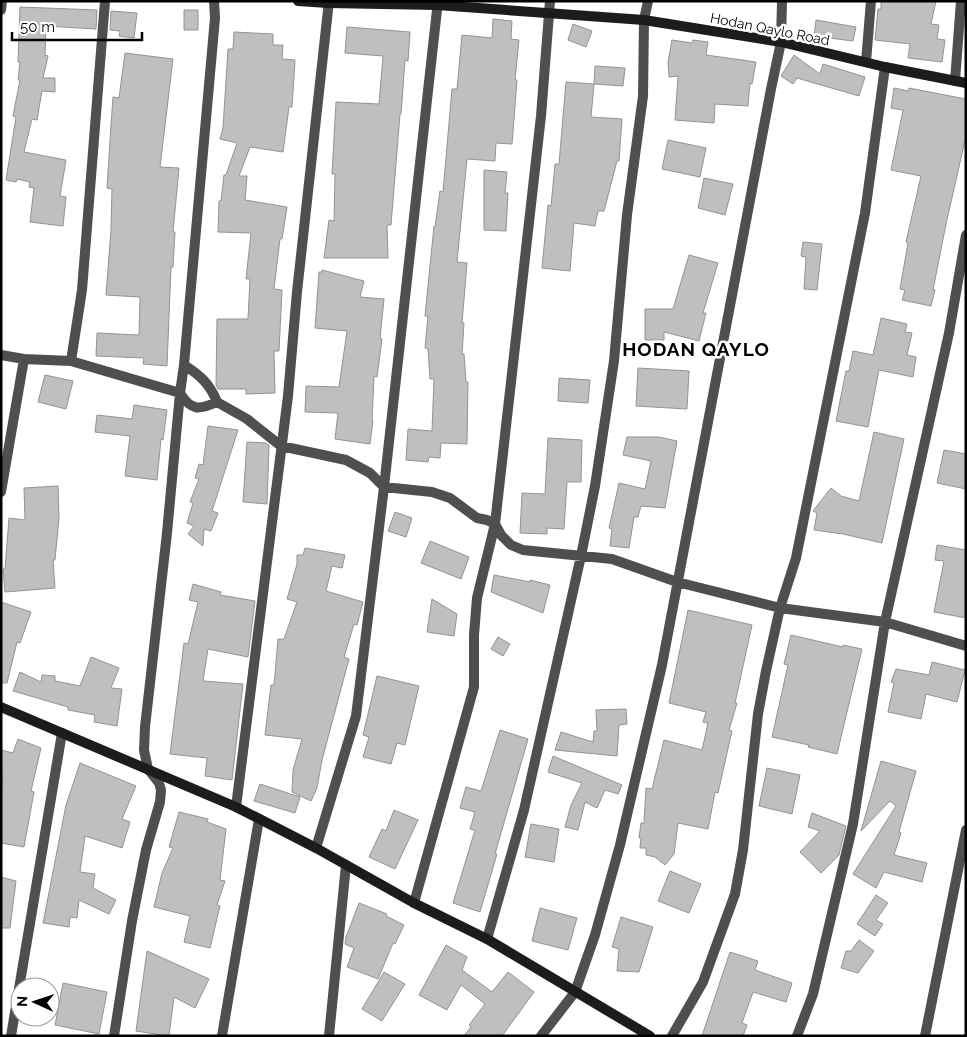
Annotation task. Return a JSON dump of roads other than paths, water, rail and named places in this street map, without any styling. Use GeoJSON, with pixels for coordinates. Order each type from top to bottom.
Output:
{"type":"FeatureCollection","features":[{"type":"Feature","properties":{"kind":"street"},"geometry":{"type":"LineString","coordinates":[[1,10],[2,1]]}},
{"type":"Feature","properties":{"kind":"street"},"geometry":{"type":"LineString","coordinates":[[71,361],[82,290],[105,1]]}},
{"type":"Feature","properties":{"kind":"street"},"geometry":{"type":"LineString","coordinates":[[114,1036],[132,920],[146,850],[160,802],[161,790],[159,783],[148,769],[144,750],[145,727],[184,365],[215,18],[214,1]]}},
{"type":"Feature","properties":{"kind":"street","name":"Hodan Qaylo Road"},"geometry":{"type":"LineString","coordinates":[[298,1],[438,3],[644,20],[781,42],[884,67],[961,82]]}},
{"type":"Feature","properties":{"kind":"street"},"geometry":{"type":"LineString","coordinates":[[414,903],[474,687],[474,635],[477,598],[495,524],[541,116],[550,1]]}},
{"type":"Feature","properties":{"kind":"street"},"geometry":{"type":"LineString","coordinates":[[487,939],[524,810],[582,556],[595,486],[614,361],[627,215],[643,96],[644,20],[648,1]]}},
{"type":"Feature","properties":{"kind":"street"},"geometry":{"type":"LineString","coordinates":[[541,1036],[575,992],[595,935],[620,845],[662,665],[770,89],[781,42],[782,1]]}},
{"type":"Feature","properties":{"kind":"street"},"geometry":{"type":"LineString","coordinates":[[866,62],[871,1]]}},
{"type":"Feature","properties":{"kind":"street"},"geometry":{"type":"LineString","coordinates":[[961,1],[961,82]]}},
{"type":"Feature","properties":{"kind":"street"},"geometry":{"type":"LineString","coordinates":[[236,807],[288,396],[297,292],[328,2]]}},
{"type":"Feature","properties":{"kind":"street"},"geometry":{"type":"LineString","coordinates":[[316,848],[356,716],[384,487],[438,3]]}},
{"type":"Feature","properties":{"kind":"street"},"geometry":{"type":"LineString","coordinates":[[672,1036],[703,982],[735,894],[743,850],[758,714],[780,608],[796,558],[865,213],[884,67]]}},
{"type":"Feature","properties":{"kind":"street"},"geometry":{"type":"LineString","coordinates":[[797,1036],[813,994],[853,824],[885,622],[949,333],[966,235]]}},
{"type":"Feature","properties":{"kind":"street"},"geometry":{"type":"LineString","coordinates":[[1,355],[24,359],[71,361],[180,393],[186,402],[193,407],[200,408],[217,402]]}},
{"type":"Feature","properties":{"kind":"street"},"geometry":{"type":"LineString","coordinates":[[1,492],[24,359]]}},
{"type":"Feature","properties":{"kind":"street"},"geometry":{"type":"LineString","coordinates":[[184,365],[201,376],[212,388],[217,402],[247,418],[281,446],[346,460],[370,473],[384,487],[432,492],[450,498],[477,518],[495,524],[501,535],[511,545],[523,550],[612,559],[677,582],[780,608],[885,622],[966,646]]}},
{"type":"Feature","properties":{"kind":"street"},"geometry":{"type":"LineString","coordinates":[[1,707],[236,807],[316,848],[414,903],[487,939],[650,1036]]}},
{"type":"Feature","properties":{"kind":"street"},"geometry":{"type":"LineString","coordinates":[[11,1036],[62,733]]}},
{"type":"Feature","properties":{"kind":"street"},"geometry":{"type":"LineString","coordinates":[[222,1036],[259,819]]}},
{"type":"Feature","properties":{"kind":"street"},"geometry":{"type":"LineString","coordinates":[[925,1036],[966,830]]}},
{"type":"Feature","properties":{"kind":"street"},"geometry":{"type":"LineString","coordinates":[[329,1036],[346,865]]}},
{"type":"Feature","properties":{"kind":"district","name":"HODAN QAYLO"},"geometry":{"type":"Point","coordinates":[696,349]}}]}
